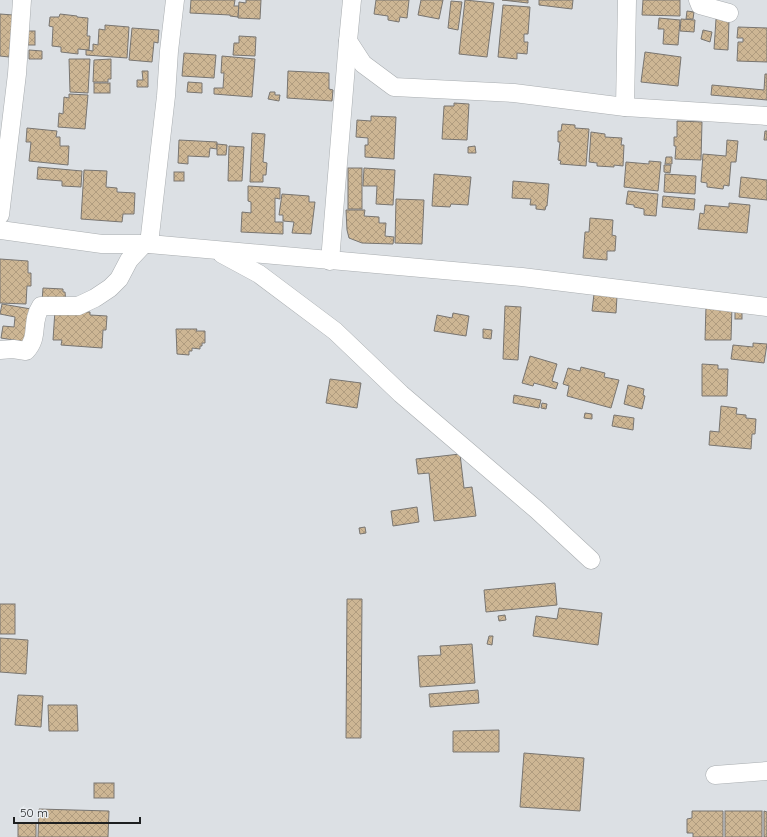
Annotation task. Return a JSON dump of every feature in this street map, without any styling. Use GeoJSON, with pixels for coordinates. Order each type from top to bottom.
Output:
{"type":"FeatureCollection","features":[{"type":"Feature","properties":{"kind":"street"},"geometry":{"type":"LineString","coordinates":[[0,215],[17,74],[22,0]]}},
{"type":"Feature","properties":{"kind":"street"},"geometry":{"type":"LineString","coordinates":[[0,350],[13,349],[26,351],[31,345],[35,334],[34,325],[36,313],[41,306],[78,306],[95,298],[110,288],[119,279],[129,260],[147,244],[166,96],[169,51],[175,0]]}},
{"type":"Feature","properties":{"kind":"street"},"geometry":{"type":"LineString","coordinates":[[330,261],[352,0]]}},
{"type":"Feature","properties":{"kind":"street"},"geometry":{"type":"LineString","coordinates":[[625,107],[627,0]]}},
{"type":"Feature","properties":{"kind":"street"},"geometry":{"type":"LineString","coordinates":[[698,0],[700,6],[729,13]]}},
{"type":"Feature","properties":{"kind":"street"},"geometry":{"type":"LineString","coordinates":[[348,41],[363,64],[394,87],[514,93],[625,107],[767,116]]}},
{"type":"Feature","properties":{"kind":"street"},"geometry":{"type":"LineString","coordinates":[[0,230],[102,244],[147,244],[522,277],[767,307]]}},
{"type":"Feature","properties":{"kind":"street"},"geometry":{"type":"LineString","coordinates":[[214,250],[259,274],[335,331],[401,394],[537,510],[591,560]]}},
{"type":"Feature","properties":{"kind":"street"},"geometry":{"type":"LineString","coordinates":[[715,775],[767,771]]}},
{"type":"Feature","properties":{"kind":"building"},"geometry":{"type":"Polygon","coordinates":[[[191,0],[235,0],[234,6],[239,6],[238,17],[230,15],[190,13],[191,0]]]}},
{"type":"Feature","properties":{"kind":"building"},"geometry":{"type":"Polygon","coordinates":[[[246,0],[261,0],[260,19],[238,18],[239,2],[246,3],[246,0]]]}},
{"type":"Feature","properties":{"kind":"building"},"geometry":{"type":"Polygon","coordinates":[[[376,0],[409,0],[407,18],[400,17],[399,22],[388,20],[388,16],[374,14],[376,0]]]}},
{"type":"Feature","properties":{"kind":"building"},"geometry":{"type":"Polygon","coordinates":[[[421,0],[443,0],[439,19],[418,15],[421,0]]]}},
{"type":"Feature","properties":{"kind":"building"},"geometry":{"type":"Polygon","coordinates":[[[465,0],[494,3],[487,57],[459,54],[465,0]]]}},
{"type":"Feature","properties":{"kind":"building"},"geometry":{"type":"Polygon","coordinates":[[[502,0],[528,0],[528,3],[502,0]]]}},
{"type":"Feature","properties":{"kind":"building"},"geometry":{"type":"Polygon","coordinates":[[[539,0],[573,0],[572,9],[539,5],[539,0]]]}},
{"type":"Feature","properties":{"kind":"building"},"geometry":{"type":"Polygon","coordinates":[[[643,0],[680,0],[680,16],[642,15],[643,0]]]}},
{"type":"Feature","properties":{"kind":"building"},"geometry":{"type":"Polygon","coordinates":[[[451,1],[462,2],[458,30],[448,28],[451,1]]]}},
{"type":"Feature","properties":{"kind":"building"},"geometry":{"type":"Polygon","coordinates":[[[503,5],[530,7],[528,34],[524,34],[524,42],[528,42],[527,54],[517,53],[517,59],[498,57],[503,5]]]}},
{"type":"Feature","properties":{"kind":"building"},"geometry":{"type":"Polygon","coordinates":[[[687,11],[694,12],[693,19],[686,19],[687,11]]]}},
{"type":"Feature","properties":{"kind":"building"},"geometry":{"type":"Polygon","coordinates":[[[0,14],[13,15],[9,57],[0,56],[0,14]]]}},
{"type":"Feature","properties":{"kind":"building"},"geometry":{"type":"Polygon","coordinates":[[[60,14],[88,18],[87,36],[90,36],[89,50],[78,49],[78,54],[61,52],[61,47],[52,46],[53,27],[49,26],[50,17],[59,17],[60,14]]]}},
{"type":"Feature","properties":{"kind":"building"},"geometry":{"type":"Polygon","coordinates":[[[659,18],[680,20],[678,45],[663,44],[664,29],[658,29],[659,18]]]}},
{"type":"Feature","properties":{"kind":"building"},"geometry":{"type":"Polygon","coordinates":[[[681,19],[695,20],[694,32],[680,31],[681,19]]]}},
{"type":"Feature","properties":{"kind":"building"},"geometry":{"type":"Polygon","coordinates":[[[716,19],[729,20],[728,50],[714,49],[716,19]]]}},
{"type":"Feature","properties":{"kind":"building"},"geometry":{"type":"Polygon","coordinates":[[[105,25],[129,27],[127,58],[86,55],[86,50],[93,51],[93,44],[98,45],[99,29],[105,30],[105,25]]]}},
{"type":"Feature","properties":{"kind":"building"},"geometry":{"type":"Polygon","coordinates":[[[738,27],[767,28],[767,62],[737,61],[738,42],[743,42],[743,38],[737,38],[738,27]]]}},
{"type":"Feature","properties":{"kind":"building"},"geometry":{"type":"Polygon","coordinates":[[[132,28],[159,30],[158,43],[154,42],[152,62],[129,60],[132,28]]]}},
{"type":"Feature","properties":{"kind":"building"},"geometry":{"type":"Polygon","coordinates":[[[703,30],[712,32],[710,42],[701,39],[703,30]]]}},
{"type":"Feature","properties":{"kind":"building"},"geometry":{"type":"Polygon","coordinates":[[[28,31],[35,31],[35,45],[28,45],[28,31]]]}},
{"type":"Feature","properties":{"kind":"building"},"geometry":{"type":"Polygon","coordinates":[[[239,36],[256,37],[255,56],[233,55],[234,43],[239,43],[239,36]]]}},
{"type":"Feature","properties":{"kind":"building"},"geometry":{"type":"Polygon","coordinates":[[[29,50],[42,51],[42,59],[29,59],[29,50]]]}},
{"type":"Feature","properties":{"kind":"building"},"geometry":{"type":"Polygon","coordinates":[[[645,52],[681,57],[678,86],[641,82],[645,52]]]}},
{"type":"Feature","properties":{"kind":"building"},"geometry":{"type":"Polygon","coordinates":[[[184,53],[216,55],[214,78],[182,76],[184,53]]]}},
{"type":"Feature","properties":{"kind":"building"},"geometry":{"type":"Polygon","coordinates":[[[222,56],[255,59],[252,97],[214,94],[214,88],[223,88],[224,73],[221,73],[222,56]]]}},
{"type":"Feature","properties":{"kind":"building"},"geometry":{"type":"Polygon","coordinates":[[[69,59],[90,59],[88,93],[70,92],[69,59]]]}},
{"type":"Feature","properties":{"kind":"building"},"geometry":{"type":"Polygon","coordinates":[[[111,59],[111,79],[108,79],[108,82],[93,82],[94,60],[111,59]]]}},
{"type":"Feature","properties":{"kind":"building"},"geometry":{"type":"Polygon","coordinates":[[[142,71],[148,71],[148,87],[137,87],[137,80],[143,80],[142,71]]]}},
{"type":"Feature","properties":{"kind":"building"},"geometry":{"type":"Polygon","coordinates":[[[288,71],[329,73],[329,89],[333,90],[332,101],[287,98],[288,71]]]}},
{"type":"Feature","properties":{"kind":"building"},"geometry":{"type":"Polygon","coordinates":[[[765,74],[767,74],[767,100],[711,95],[712,85],[764,90],[765,74]]]}},
{"type":"Feature","properties":{"kind":"building"},"geometry":{"type":"Polygon","coordinates":[[[188,82],[202,83],[202,93],[187,92],[188,82]]]}},
{"type":"Feature","properties":{"kind":"building"},"geometry":{"type":"Polygon","coordinates":[[[94,83],[110,83],[110,93],[94,93],[94,83]]]}},
{"type":"Feature","properties":{"kind":"building"},"geometry":{"type":"Polygon","coordinates":[[[270,92],[275,92],[275,95],[280,95],[279,101],[268,99],[270,92]]]}},
{"type":"Feature","properties":{"kind":"building"},"geometry":{"type":"Polygon","coordinates":[[[69,94],[88,95],[85,129],[58,127],[59,113],[63,114],[64,97],[69,98],[69,94]]]}},
{"type":"Feature","properties":{"kind":"building"},"geometry":{"type":"Polygon","coordinates":[[[454,103],[469,104],[467,140],[442,139],[444,106],[454,106],[454,103]]]}},
{"type":"Feature","properties":{"kind":"building"},"geometry":{"type":"Polygon","coordinates":[[[371,116],[396,117],[394,159],[365,157],[365,145],[368,145],[368,138],[356,137],[357,120],[371,121],[371,116]]]}},
{"type":"Feature","properties":{"kind":"building"},"geometry":{"type":"Polygon","coordinates":[[[677,121],[702,122],[701,160],[675,159],[676,146],[674,146],[674,137],[677,137],[677,121]]]}},
{"type":"Feature","properties":{"kind":"building"},"geometry":{"type":"Polygon","coordinates":[[[562,124],[575,125],[575,128],[589,129],[586,166],[560,164],[561,161],[558,160],[560,142],[558,142],[558,131],[561,131],[562,124]]]}},
{"type":"Feature","properties":{"kind":"building"},"geometry":{"type":"Polygon","coordinates":[[[27,128],[57,131],[56,137],[60,137],[60,146],[69,146],[68,165],[29,161],[31,142],[26,142],[27,128]]]}},
{"type":"Feature","properties":{"kind":"building"},"geometry":{"type":"Polygon","coordinates":[[[765,131],[767,131],[767,140],[764,140],[765,131]]]}},
{"type":"Feature","properties":{"kind":"building"},"geometry":{"type":"Polygon","coordinates":[[[591,132],[605,134],[605,137],[622,138],[621,145],[624,145],[623,166],[597,166],[597,163],[589,162],[591,132]]]}},
{"type":"Feature","properties":{"kind":"building"},"geometry":{"type":"Polygon","coordinates":[[[252,133],[265,134],[263,162],[267,163],[266,175],[263,175],[263,182],[250,182],[252,133]]]}},
{"type":"Feature","properties":{"kind":"building"},"geometry":{"type":"Polygon","coordinates":[[[179,140],[217,142],[217,149],[210,148],[209,157],[188,156],[188,164],[178,163],[179,140]]]}},
{"type":"Feature","properties":{"kind":"building"},"geometry":{"type":"Polygon","coordinates":[[[727,140],[738,141],[736,162],[731,162],[729,186],[724,185],[723,189],[707,187],[707,183],[701,182],[703,154],[726,156],[727,140]]]}},
{"type":"Feature","properties":{"kind":"building"},"geometry":{"type":"Polygon","coordinates":[[[217,144],[227,145],[226,155],[217,155],[217,144]]]}},
{"type":"Feature","properties":{"kind":"building"},"geometry":{"type":"Polygon","coordinates":[[[229,146],[244,147],[242,181],[228,181],[229,146]]]}},
{"type":"Feature","properties":{"kind":"building"},"geometry":{"type":"Polygon","coordinates":[[[475,146],[476,153],[468,153],[468,147],[475,146]]]}},
{"type":"Feature","properties":{"kind":"building"},"geometry":{"type":"Polygon","coordinates":[[[666,157],[672,157],[672,164],[665,164],[666,157]]]}},
{"type":"Feature","properties":{"kind":"building"},"geometry":{"type":"Polygon","coordinates":[[[649,161],[661,162],[658,191],[624,187],[626,162],[649,164],[649,161]]]}},
{"type":"Feature","properties":{"kind":"building"},"geometry":{"type":"Polygon","coordinates":[[[664,165],[671,165],[670,173],[664,172],[664,165]]]}},
{"type":"Feature","properties":{"kind":"building"},"geometry":{"type":"Polygon","coordinates":[[[38,167],[82,171],[81,187],[62,186],[62,181],[37,179],[38,167]]]}},
{"type":"Feature","properties":{"kind":"building"},"geometry":{"type":"Polygon","coordinates":[[[348,168],[362,168],[362,209],[348,209],[348,168]]]}},
{"type":"Feature","properties":{"kind":"building"},"geometry":{"type":"Polygon","coordinates":[[[364,168],[395,170],[393,205],[376,204],[377,186],[363,186],[364,168]]]}},
{"type":"Feature","properties":{"kind":"building"},"geometry":{"type":"Polygon","coordinates":[[[84,170],[107,171],[106,187],[117,188],[117,192],[135,193],[134,214],[123,214],[122,222],[81,219],[84,170]]]}},
{"type":"Feature","properties":{"kind":"building"},"geometry":{"type":"Polygon","coordinates":[[[174,172],[184,172],[184,181],[174,181],[174,172]]]}},
{"type":"Feature","properties":{"kind":"building"},"geometry":{"type":"Polygon","coordinates":[[[434,174],[471,177],[468,205],[451,204],[450,207],[432,206],[434,174]]]}},
{"type":"Feature","properties":{"kind":"building"},"geometry":{"type":"Polygon","coordinates":[[[665,174],[696,176],[695,194],[664,192],[665,174]]]}},
{"type":"Feature","properties":{"kind":"building"},"geometry":{"type":"Polygon","coordinates":[[[741,177],[767,180],[767,200],[739,197],[741,177]]]}},
{"type":"Feature","properties":{"kind":"building"},"geometry":{"type":"Polygon","coordinates":[[[513,181],[549,184],[547,206],[545,210],[536,209],[536,205],[530,205],[531,199],[512,198],[513,181]]]}},
{"type":"Feature","properties":{"kind":"building"},"geometry":{"type":"Polygon","coordinates":[[[248,186],[280,188],[280,199],[275,198],[275,222],[283,222],[283,234],[241,232],[242,212],[251,213],[251,202],[248,201],[248,186]]]}},
{"type":"Feature","properties":{"kind":"building"},"geometry":{"type":"Polygon","coordinates":[[[628,191],[658,194],[656,216],[644,215],[644,209],[626,204],[628,191]]]}},
{"type":"Feature","properties":{"kind":"building"},"geometry":{"type":"Polygon","coordinates":[[[282,194],[309,196],[309,202],[315,202],[311,234],[292,233],[294,222],[283,221],[283,215],[279,215],[282,194]]]}},
{"type":"Feature","properties":{"kind":"building"},"geometry":{"type":"Polygon","coordinates":[[[663,196],[695,199],[694,210],[662,207],[663,196]]]}},
{"type":"Feature","properties":{"kind":"building"},"geometry":{"type":"Polygon","coordinates":[[[396,199],[424,200],[422,244],[395,243],[396,199]]]}},
{"type":"Feature","properties":{"kind":"building"},"geometry":{"type":"Polygon","coordinates":[[[729,203],[750,205],[747,233],[698,229],[700,213],[704,214],[705,205],[729,207],[729,203]]]}},
{"type":"Feature","properties":{"kind":"building"},"geometry":{"type":"Polygon","coordinates":[[[346,210],[365,210],[364,216],[379,217],[379,223],[386,223],[385,236],[394,237],[393,244],[362,243],[349,238],[346,210]]]}},
{"type":"Feature","properties":{"kind":"building"},"geometry":{"type":"Polygon","coordinates":[[[590,218],[613,220],[612,235],[616,236],[615,251],[607,251],[607,260],[583,258],[585,232],[589,232],[590,218]]]}},
{"type":"Feature","properties":{"kind":"building"},"geometry":{"type":"Polygon","coordinates":[[[0,259],[28,261],[28,273],[31,273],[31,286],[27,286],[26,304],[0,303],[0,259]]]}},
{"type":"Feature","properties":{"kind":"building"},"geometry":{"type":"Polygon","coordinates":[[[43,288],[63,289],[63,292],[65,292],[66,303],[42,302],[43,288]]]}},
{"type":"Feature","properties":{"kind":"building"},"geometry":{"type":"Polygon","coordinates":[[[594,294],[617,296],[616,313],[592,311],[594,294]]]}},
{"type":"Feature","properties":{"kind":"building"},"geometry":{"type":"Polygon","coordinates":[[[2,304],[31,309],[26,342],[1,338],[3,326],[14,327],[15,317],[0,314],[2,304]]]}},
{"type":"Feature","properties":{"kind":"building"},"geometry":{"type":"Polygon","coordinates":[[[505,306],[521,307],[518,360],[503,359],[505,306]]]}},
{"type":"Feature","properties":{"kind":"building"},"geometry":{"type":"Polygon","coordinates":[[[706,306],[732,306],[731,340],[705,340],[706,306]]]}},
{"type":"Feature","properties":{"kind":"building"},"geometry":{"type":"Polygon","coordinates":[[[55,310],[90,312],[90,315],[107,316],[106,330],[103,330],[102,348],[61,345],[62,340],[53,340],[55,310]]]}},
{"type":"Feature","properties":{"kind":"building"},"geometry":{"type":"Polygon","coordinates":[[[735,312],[742,312],[742,319],[735,319],[735,312]]]}},
{"type":"Feature","properties":{"kind":"building"},"geometry":{"type":"Polygon","coordinates":[[[453,313],[469,316],[466,336],[434,331],[437,315],[452,318],[453,313]]]}},
{"type":"Feature","properties":{"kind":"building"},"geometry":{"type":"Polygon","coordinates":[[[176,329],[197,329],[196,331],[205,331],[205,343],[202,343],[200,349],[192,348],[192,351],[189,351],[189,355],[177,354],[176,329]]]}},
{"type":"Feature","properties":{"kind":"building"},"geometry":{"type":"Polygon","coordinates":[[[483,329],[492,330],[491,339],[483,338],[483,329]]]}},
{"type":"Feature","properties":{"kind":"building"},"geometry":{"type":"Polygon","coordinates":[[[753,343],[767,344],[764,363],[731,359],[733,345],[753,347],[753,343]]]}},
{"type":"Feature","properties":{"kind":"building"},"geometry":{"type":"Polygon","coordinates":[[[530,356],[557,364],[552,381],[558,383],[556,389],[534,383],[533,386],[522,383],[530,356]]]}},
{"type":"Feature","properties":{"kind":"building"},"geometry":{"type":"Polygon","coordinates":[[[702,364],[718,365],[718,369],[728,369],[727,396],[702,396],[702,364]]]}},
{"type":"Feature","properties":{"kind":"building"},"geometry":{"type":"Polygon","coordinates":[[[581,367],[605,373],[604,377],[619,380],[611,408],[567,396],[569,386],[563,384],[568,368],[580,371],[581,367]]]}},
{"type":"Feature","properties":{"kind":"building"},"geometry":{"type":"Polygon","coordinates":[[[330,379],[361,383],[357,408],[326,403],[330,379]]]}},
{"type":"Feature","properties":{"kind":"building"},"geometry":{"type":"Polygon","coordinates":[[[628,385],[644,389],[643,395],[645,396],[642,409],[624,404],[628,385]]]}},
{"type":"Feature","properties":{"kind":"building"},"geometry":{"type":"Polygon","coordinates":[[[514,395],[541,400],[539,408],[513,403],[514,395]]]}},
{"type":"Feature","properties":{"kind":"building"},"geometry":{"type":"Polygon","coordinates":[[[542,403],[547,404],[546,409],[541,408],[542,403]]]}},
{"type":"Feature","properties":{"kind":"building"},"geometry":{"type":"Polygon","coordinates":[[[721,406],[737,408],[736,414],[746,415],[746,418],[756,419],[755,434],[752,434],[751,449],[709,445],[710,431],[719,432],[721,406]]]}},
{"type":"Feature","properties":{"kind":"building"},"geometry":{"type":"Polygon","coordinates":[[[585,413],[592,414],[592,419],[584,418],[585,413]]]}},
{"type":"Feature","properties":{"kind":"building"},"geometry":{"type":"Polygon","coordinates":[[[614,415],[634,418],[633,430],[612,426],[614,415]]]}},
{"type":"Feature","properties":{"kind":"building"},"geometry":{"type":"Polygon","coordinates":[[[460,454],[464,488],[472,487],[476,516],[434,521],[429,473],[418,474],[416,459],[460,454]]]}},
{"type":"Feature","properties":{"kind":"building"},"geometry":{"type":"Polygon","coordinates":[[[417,507],[419,522],[393,526],[391,511],[417,507]]]}},
{"type":"Feature","properties":{"kind":"building"},"geometry":{"type":"Polygon","coordinates":[[[365,527],[366,533],[360,534],[359,528],[365,527]]]}},
{"type":"Feature","properties":{"kind":"building"},"geometry":{"type":"Polygon","coordinates":[[[555,583],[557,605],[486,612],[484,590],[555,583]]]}},
{"type":"Feature","properties":{"kind":"building"},"geometry":{"type":"Polygon","coordinates":[[[347,599],[362,599],[361,738],[346,738],[347,599]]]}},
{"type":"Feature","properties":{"kind":"building"},"geometry":{"type":"Polygon","coordinates":[[[0,604],[15,604],[15,634],[0,634],[0,604]]]}},
{"type":"Feature","properties":{"kind":"building"},"geometry":{"type":"Polygon","coordinates":[[[559,608],[602,613],[598,645],[533,636],[536,616],[557,619],[559,608]]]}},
{"type":"Feature","properties":{"kind":"building"},"geometry":{"type":"Polygon","coordinates":[[[505,615],[506,620],[499,621],[498,616],[505,615]]]}},
{"type":"Feature","properties":{"kind":"building"},"geometry":{"type":"Polygon","coordinates":[[[489,636],[493,636],[492,645],[487,644],[489,636]]]}},
{"type":"Feature","properties":{"kind":"building"},"geometry":{"type":"Polygon","coordinates":[[[0,638],[28,640],[26,674],[0,672],[0,638]]]}},
{"type":"Feature","properties":{"kind":"building"},"geometry":{"type":"Polygon","coordinates":[[[472,644],[475,683],[420,687],[418,656],[441,655],[440,646],[472,644]]]}},
{"type":"Feature","properties":{"kind":"building"},"geometry":{"type":"Polygon","coordinates":[[[478,690],[479,703],[430,707],[429,694],[478,690]]]}},
{"type":"Feature","properties":{"kind":"building"},"geometry":{"type":"Polygon","coordinates":[[[18,695],[43,696],[41,727],[15,725],[18,695]]]}},
{"type":"Feature","properties":{"kind":"building"},"geometry":{"type":"Polygon","coordinates":[[[48,705],[77,705],[78,731],[49,731],[48,705]]]}},
{"type":"Feature","properties":{"kind":"building"},"geometry":{"type":"Polygon","coordinates":[[[499,730],[499,752],[453,752],[453,731],[499,730]]]}},
{"type":"Feature","properties":{"kind":"building"},"geometry":{"type":"Polygon","coordinates":[[[524,753],[584,758],[580,811],[520,807],[524,753]]]}},
{"type":"Feature","properties":{"kind":"building"},"geometry":{"type":"Polygon","coordinates":[[[94,783],[114,783],[114,798],[94,798],[94,783]]]}},
{"type":"Feature","properties":{"kind":"building"},"geometry":{"type":"Polygon","coordinates":[[[39,809],[109,811],[108,837],[38,837],[39,809]]]}},
{"type":"Feature","properties":{"kind":"building"},"geometry":{"type":"Polygon","coordinates":[[[692,811],[723,811],[723,837],[693,837],[693,833],[687,833],[687,819],[692,818],[692,811]]]}},
{"type":"Feature","properties":{"kind":"building"},"geometry":{"type":"Polygon","coordinates":[[[725,811],[762,811],[762,837],[725,837],[725,811]]]}},
{"type":"Feature","properties":{"kind":"building"},"geometry":{"type":"Polygon","coordinates":[[[764,811],[767,812],[767,837],[764,837],[764,811]]]}},
{"type":"Feature","properties":{"kind":"building"},"geometry":{"type":"Polygon","coordinates":[[[18,823],[36,823],[36,837],[18,837],[18,823]]]}}]}
